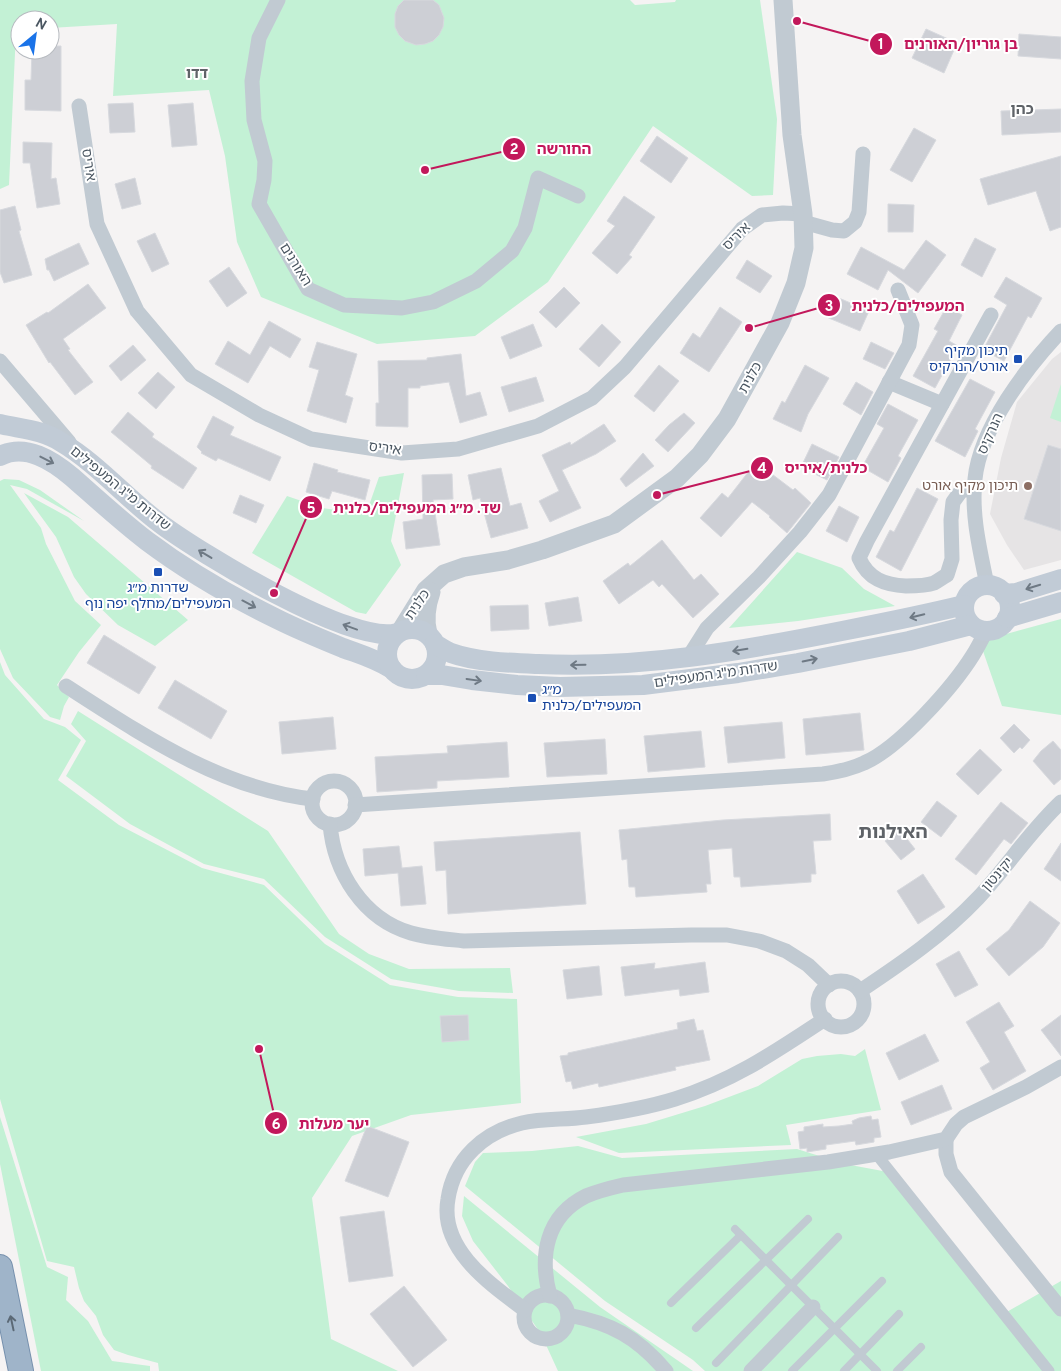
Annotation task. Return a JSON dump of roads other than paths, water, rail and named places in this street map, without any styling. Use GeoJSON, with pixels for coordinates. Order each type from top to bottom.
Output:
{"type":"FeatureCollection","features":[{"type":"Feature","properties":{"kind":"highway"},"geometry":{"type":"LineString","coordinates":[[0,1267],[22,1371]]}},
{"type":"Feature","properties":{"kind":"main road","name":"שדרות מ\"ג המעפילים"},"geometry":{"type":"LineString","coordinates":[[8,426],[44,434],[60,441],[78,453],[161,524],[236,572],[288,600],[345,625],[379,635],[388,636],[399,632]]}},
{"type":"Feature","properties":{"kind":"main road","name":"שדרות מ\"ג המעפילים"},"geometry":{"type":"LineString","coordinates":[[0,456],[6,453],[26,452],[49,460],[148,542],[225,592],[318,638],[373,658],[392,670]]}},
{"type":"Feature","properties":{"kind":"main road"},"geometry":{"type":"LineString","coordinates":[[1061,579],[1016,592],[977,587],[966,599],[964,614],[979,628],[998,628],[1007,618],[1061,602]]}},
{"type":"Feature","properties":{"kind":"main road"},"geometry":{"type":"LineString","coordinates":[[996,590],[1009,605],[1007,618]]}},
{"type":"Feature","properties":{"kind":"main road","name":"שדרות מ\"ג המעפילים"},"geometry":{"type":"LineString","coordinates":[[431,639],[451,653],[465,656],[519,663],[560,665],[603,664],[688,658],[794,641],[904,620],[964,605]]}},
{"type":"Feature","properties":{"kind":"main road","name":"שדרות מ\"ג המעפילים"},"geometry":{"type":"LineString","coordinates":[[426,675],[442,675],[508,684],[560,687],[643,684],[738,673],[979,628]]}},
{"type":"Feature","properties":{"kind":"main road"},"geometry":{"type":"LineString","coordinates":[[414,629],[431,639],[437,658],[432,671],[412,680],[397,675],[392,670],[386,654],[391,639],[399,632],[414,629]]}},
{"type":"Feature","properties":{"kind":"street","name":"האורנים"},"geometry":{"type":"LineString","coordinates":[[278,0],[259,38],[252,81],[254,120],[264,161],[264,180],[258,204],[308,289],[344,304],[402,308],[433,302],[476,281],[512,251],[525,228],[538,178],[578,196]]}},
{"type":"Feature","properties":{"kind":"street","name":"כלנית"},"geometry":{"type":"LineString","coordinates":[[399,632],[426,590],[444,574],[464,567],[508,560],[542,550],[614,524],[677,478],[700,455],[727,419],[780,323],[796,284],[804,248],[803,218],[792,135],[783,0]]}},
{"type":"Feature","properties":{"kind":"street","name":"איריס"},"geometry":{"type":"LineString","coordinates":[[79,106],[97,224],[137,311],[191,374],[258,415],[311,439],[402,453],[458,449],[538,426],[592,398],[625,366],[742,229],[762,215],[783,213],[803,218],[832,230],[844,231],[855,222],[859,212],[863,154]]}},
{"type":"Feature","properties":{"kind":"street"},"geometry":{"type":"LineString","coordinates":[[688,658],[707,628],[759,578],[800,532],[829,495],[909,345],[912,325],[898,290]]}},
{"type":"Feature","properties":{"kind":"street"},"geometry":{"type":"LineString","coordinates":[[975,488],[961,492],[953,502],[951,520],[952,559],[947,575],[934,583],[915,586],[892,586],[874,579],[863,568],[859,558],[867,541],[991,315]]}},
{"type":"Feature","properties":{"kind":"street","name":"הנרקיס"},"geometry":{"type":"LineString","coordinates":[[996,590],[976,530],[975,478],[982,450],[996,417],[1040,353],[1061,331]]}},
{"type":"Feature","properties":{"kind":"street"},"geometry":{"type":"LineString","coordinates":[[0,361],[78,453]]}},
{"type":"Feature","properties":{"kind":"street"},"geometry":{"type":"LineString","coordinates":[[889,382],[942,404]]}},
{"type":"Feature","properties":{"kind":"street"},"geometry":{"type":"LineString","coordinates":[[8,426],[28,420],[32,413],[30,398]]}},
{"type":"Feature","properties":{"kind":"street","name":"כלנית"},"geometry":{"type":"LineString","coordinates":[[431,639],[425,617],[427,603],[437,579]]}},
{"type":"Feature","properties":{"kind":"street"},"geometry":{"type":"LineString","coordinates":[[355,805],[823,774],[852,768],[878,756],[922,717],[973,655],[979,628]]}},
{"type":"Feature","properties":{"kind":"street"},"geometry":{"type":"LineString","coordinates":[[66,686],[141,734],[191,760],[260,788],[313,799]]}},
{"type":"Feature","properties":{"kind":"street"},"geometry":{"type":"LineString","coordinates":[[331,781],[338,782],[344,784],[352,791],[355,805],[353,813],[348,819],[340,823],[330,824],[323,822],[316,814],[313,808],[313,799],[315,792],[322,785],[331,781]]}},
{"type":"Feature","properties":{"kind":"street","name":"יקינטון"},"geometry":{"type":"LineString","coordinates":[[860,991],[929,942],[962,913],[983,892],[1039,825],[1061,802]]}},
{"type":"Feature","properties":{"kind":"street"},"geometry":{"type":"LineString","coordinates":[[330,824],[331,839],[342,870],[359,899],[380,918],[409,932],[434,938],[464,941],[700,934],[744,937],[773,945],[797,957],[829,985]]}},
{"type":"Feature","properties":{"kind":"street"},"geometry":{"type":"LineString","coordinates":[[838,981],[846,981],[860,991],[864,998],[864,1008],[854,1023],[848,1026],[837,1026],[825,1019],[818,1003],[821,993],[829,985],[838,981]]}},
{"type":"Feature","properties":{"kind":"street"},"geometry":{"type":"LineString","coordinates":[[525,1310],[500,1291],[463,1256],[454,1240],[448,1222],[447,1204],[450,1186],[457,1169],[482,1140],[501,1130],[523,1123],[619,1112],[650,1106],[699,1091],[748,1069],[825,1019]]}},
{"type":"Feature","properties":{"kind":"street"},"geometry":{"type":"LineString","coordinates":[[1061,1067],[1026,1087],[964,1117],[956,1124],[946,1139],[946,1154],[950,1172],[1061,1309]]}},
{"type":"Feature","properties":{"kind":"street"},"geometry":{"type":"LineString","coordinates":[[550,1296],[544,1268],[547,1241],[553,1228],[571,1206],[585,1197],[602,1190],[623,1185],[877,1155],[946,1139]]}},
{"type":"Feature","properties":{"kind":"street"},"geometry":{"type":"LineString","coordinates":[[877,1155],[1049,1371]]}},
{"type":"Feature","properties":{"kind":"street"},"geometry":{"type":"LineString","coordinates":[[550,1296],[562,1303],[568,1315],[566,1325],[561,1334],[545,1339],[535,1336],[528,1330],[524,1320],[525,1310],[537,1298],[550,1296]]}},
{"type":"Feature","properties":{"kind":"street"},"geometry":{"type":"LineString","coordinates":[[751,1371],[813,1307]]}},
{"type":"Feature","properties":{"kind":"street"},"geometry":{"type":"LineString","coordinates":[[568,1315],[599,1322],[618,1330],[646,1349],[666,1371]]}},
{"type":"Feature","properties":{"kind":"lane"},"geometry":{"type":"LineString","coordinates":[[696,1328],[808,1219]]}},
{"type":"Feature","properties":{"kind":"lane"},"geometry":{"type":"LineString","coordinates":[[671,1303],[738,1232],[877,1371]]}},
{"type":"Feature","properties":{"kind":"lane"},"geometry":{"type":"LineString","coordinates":[[716,1363],[838,1237]]}},
{"type":"Feature","properties":{"kind":"lane"},"geometry":{"type":"LineString","coordinates":[[792,1371],[882,1281]]}},
{"type":"Feature","properties":{"kind":"lane"},"geometry":{"type":"LineString","coordinates":[[844,1371],[898,1314]]}},
{"type":"Feature","properties":{"kind":"lane"},"geometry":{"type":"LineString","coordinates":[[898,1371],[921,1347]]}},
{"type":"Feature","properties":{"kind":"place","name":"בן גוריון/האורנים"},"geometry":{"type":"Point","coordinates":[797,21]}},
{"type":"Feature","properties":{"kind":"place","name":"החורשה"},"geometry":{"type":"Point","coordinates":[425,170]}},
{"type":"Feature","properties":{"kind":"place","name":"המעפילים/כלנית"},"geometry":{"type":"Point","coordinates":[749,328]}},
{"type":"Feature","properties":{"kind":"place","name":"תיכון מקיף אורט/הנרקיס"},"geometry":{"type":"Point","coordinates":[1018,359]}},
{"type":"Feature","properties":{"kind":"place","name":"תיכון מקיף אורט"},"geometry":{"type":"Point","coordinates":[1028,486]}},
{"type":"Feature","properties":{"kind":"place","name":"כלנית/איריס"},"geometry":{"type":"Point","coordinates":[657,495]}},
{"type":"Feature","properties":{"kind":"place","name":"שדרות מ״ג המעפילים/מחלף יפה נוף"},"geometry":{"type":"Point","coordinates":[158,572]}},
{"type":"Feature","properties":{"kind":"place","name":"שד. מ״ג המעפילים/כלנית"},"geometry":{"type":"Point","coordinates":[274,593]}},
{"type":"Feature","properties":{"kind":"place","name":"מ״ג המעפילים/כלנית"},"geometry":{"type":"Point","coordinates":[532,698]}},
{"type":"Feature","properties":{"kind":"place","name":"יער מעלות"},"geometry":{"type":"Point","coordinates":[259,1049]}},
{"type":"Feature","properties":{"kind":"district","name":"דדו"},"geometry":{"type":"Point","coordinates":[197,74]}},
{"type":"Feature","properties":{"kind":"district","name":"כהן"},"geometry":{"type":"Point","coordinates":[1022,110]}},
{"type":"Feature","properties":{"kind":"district","name":"האילנות"},"geometry":{"type":"Point","coordinates":[893,833]}}]}
